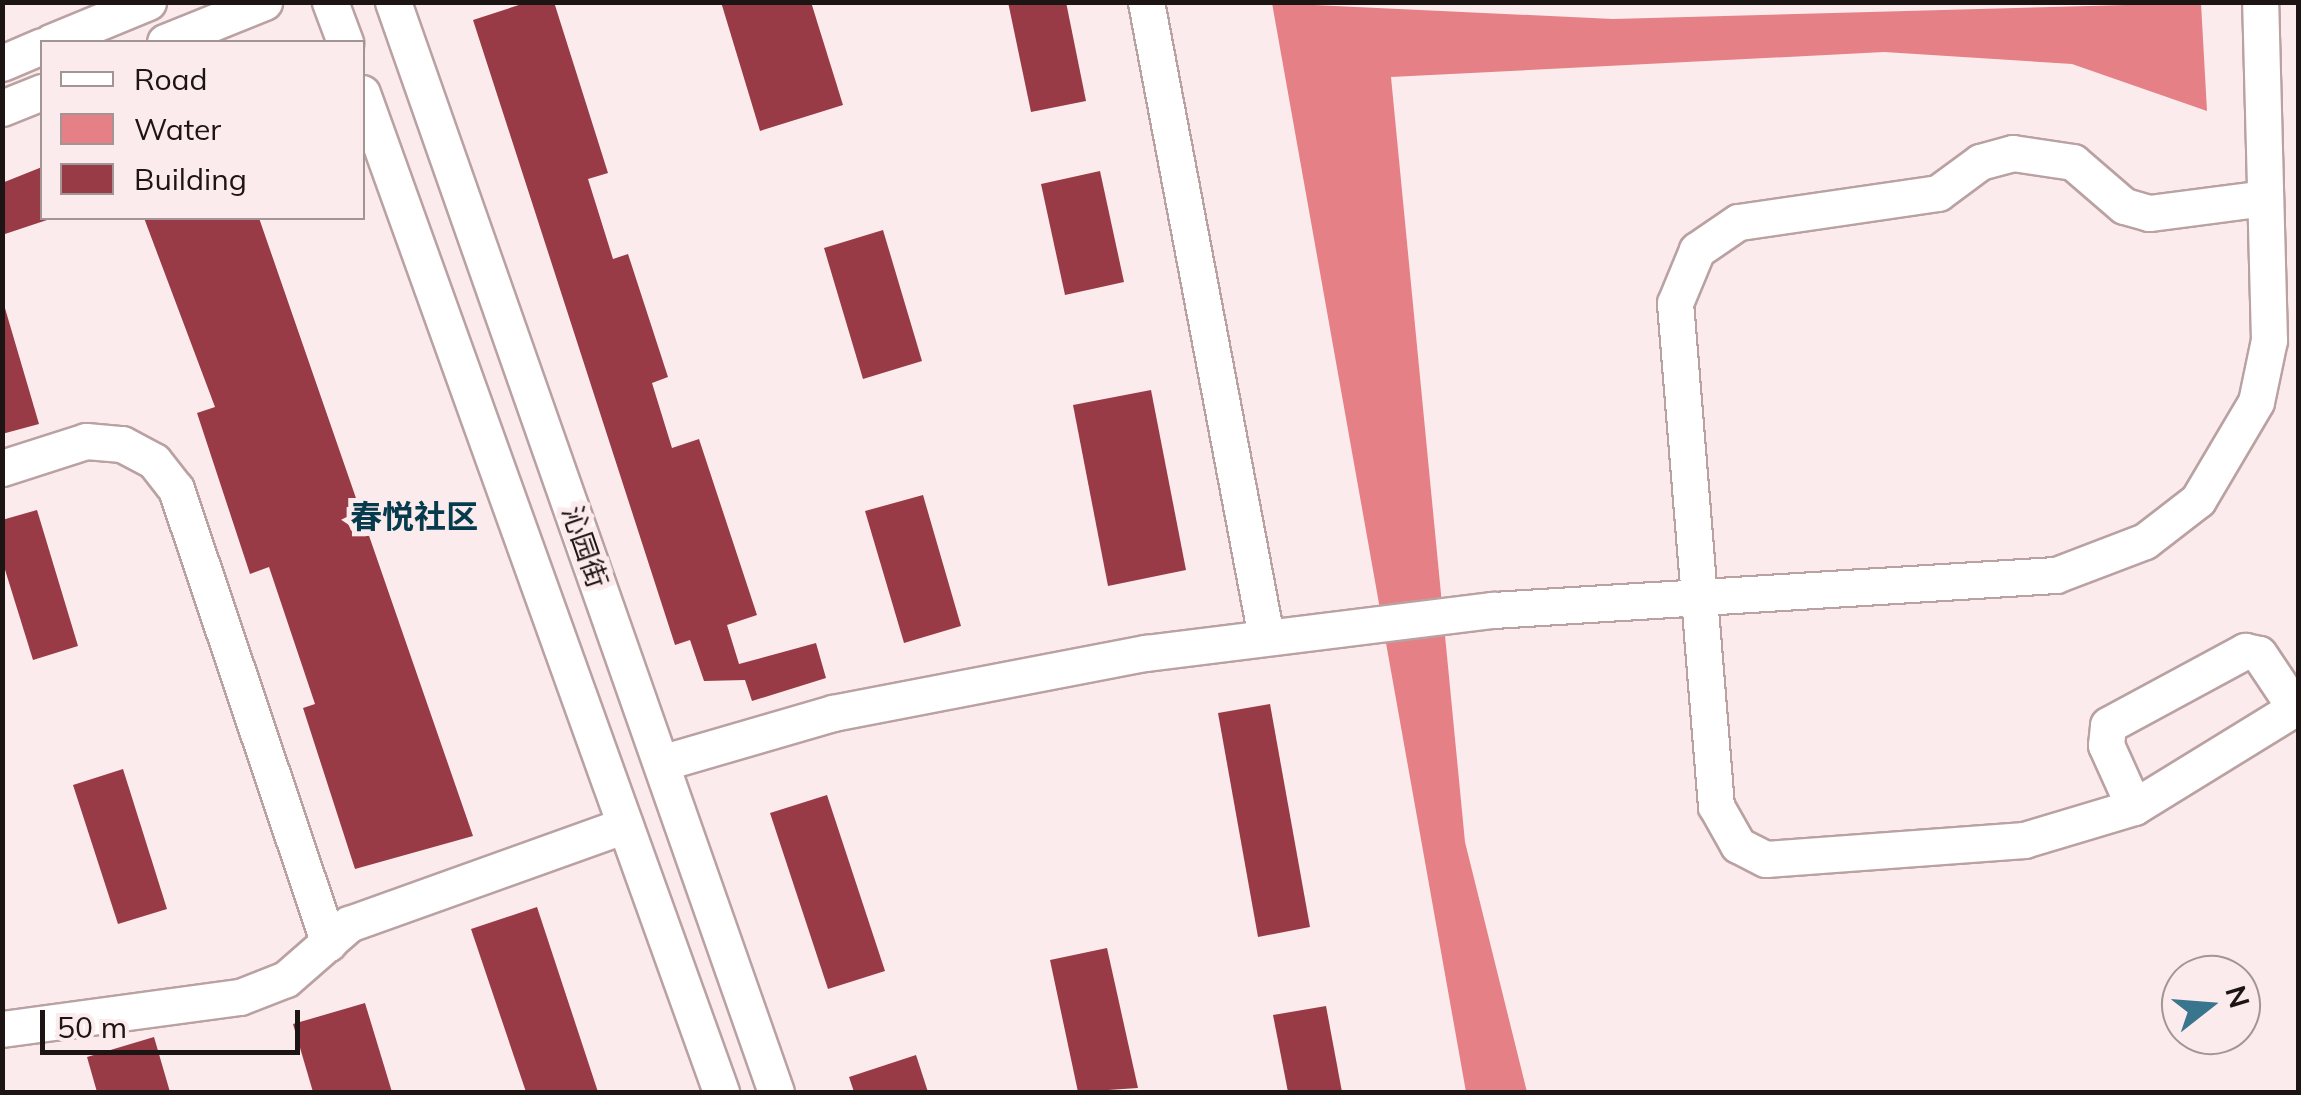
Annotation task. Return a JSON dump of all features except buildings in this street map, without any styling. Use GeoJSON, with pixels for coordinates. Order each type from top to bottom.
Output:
{"type":"FeatureCollection","features":[{"type":"Feature","properties":{"kind":"street"},"geometry":{"type":"LineString","coordinates":[[57,40],[148,2]]}},
{"type":"Feature","properties":{"kind":"street"},"geometry":{"type":"LineString","coordinates":[[170,40],[264,2]]}},
{"type":"Feature","properties":{"kind":"street"},"geometry":{"type":"LineString","coordinates":[[330,2],[343,40]]}},
{"type":"Feature","properties":{"kind":"street","name":"沁园街"},"geometry":{"type":"LineString","coordinates":[[392,2],[776,1092]]}},
{"type":"Feature","properties":{"kind":"street"},"geometry":{"type":"LineString","coordinates":[[1146,2],[1266,637]]}},
{"type":"Feature","properties":{"kind":"street"},"geometry":{"type":"LineString","coordinates":[[661,763],[833,714],[1266,637],[1492,610],[2056,575],[2145,541],[2198,500],[2256,402],[2270,340],[2260,2]]}},
{"type":"Feature","properties":{"kind":"street"},"geometry":{"type":"LineString","coordinates":[[2,63],[40,47]]}},
{"type":"Feature","properties":{"kind":"street"},"geometry":{"type":"LineString","coordinates":[[2,108],[40,93]]}},
{"type":"Feature","properties":{"kind":"street","name":"沁园街"},"geometry":{"type":"LineString","coordinates":[[365,101],[720,1092]]}},
{"type":"Feature","properties":{"kind":"street"},"geometry":{"type":"LineString","coordinates":[[2134,807],[2106,745],[2108,726],[2244,650],[2259,654],[2297,707],[2134,807],[2024,840],[1766,859],[1738,845],[1716,806],[1675,303],[1696,250],[1738,222],[1938,193],[1980,162],[2014,153],[2073,162],[2124,206],[2149,213],[2265,198]]}},
{"type":"Feature","properties":{"kind":"street"},"geometry":{"type":"LineString","coordinates":[[2,468],[86,441],[122,444],[154,461],[176,489],[329,943]]}},
{"type":"Feature","properties":{"kind":"street"},"geometry":{"type":"LineString","coordinates":[[2,1029],[240,997],[286,979],[349,924],[625,825]]}},
{"type":"Feature","properties":{"kind":"water"},"geometry":{"type":"Polygon","coordinates":[[[1272,3],[1613,19],[2201,3],[2207,111],[2072,64],[1884,52],[1391,77],[1465,842],[1527,1092],[1466,1092],[1272,3]]]}},
{"type":"Feature","properties":{"kind":"district","name":"春悦社区"},"geometry":{"type":"Point","coordinates":[414,516]}}]}
